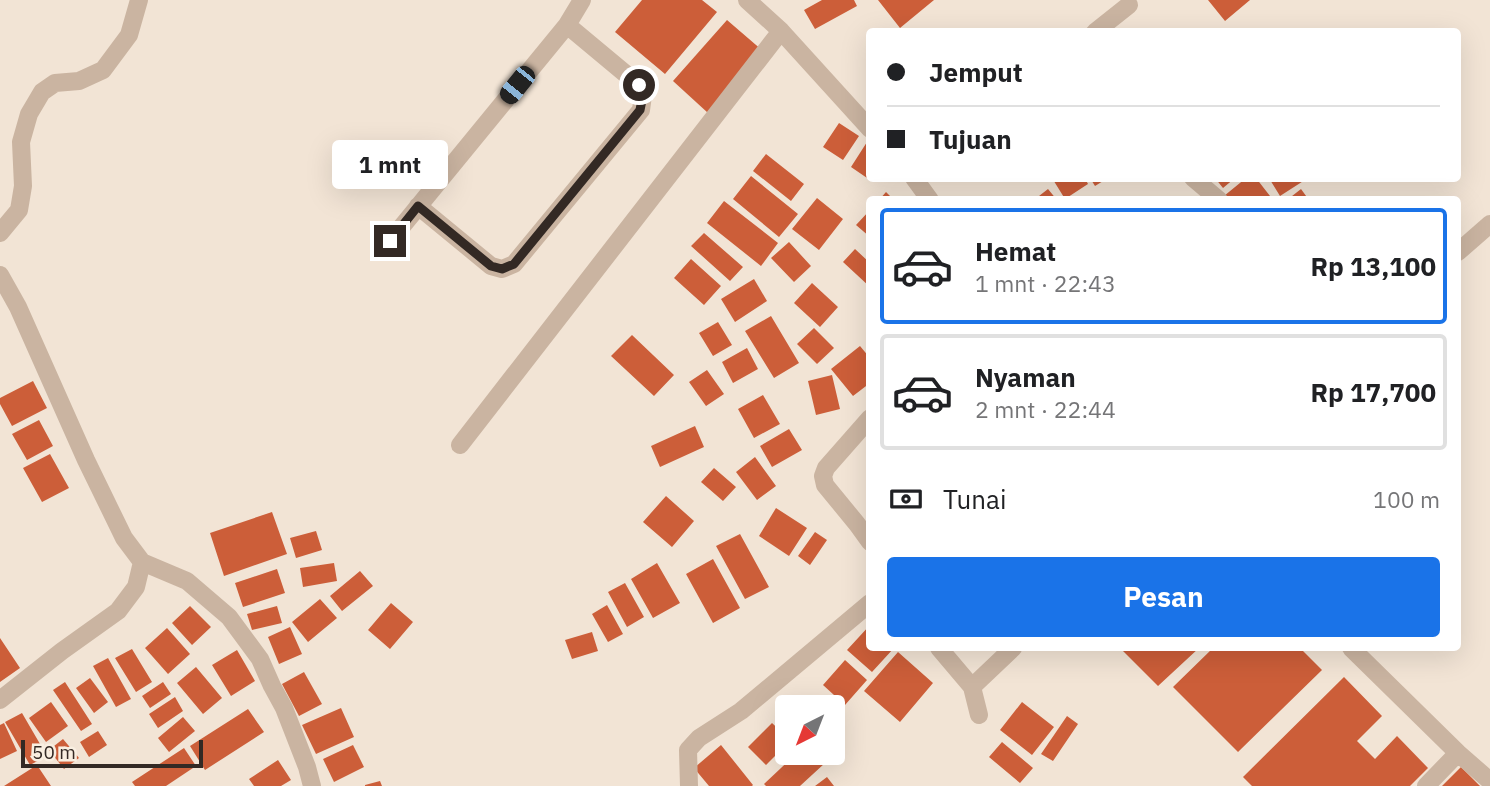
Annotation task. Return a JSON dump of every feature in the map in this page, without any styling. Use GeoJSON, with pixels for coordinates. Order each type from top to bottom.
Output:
{"type":"FeatureCollection","features":[{"type":"Feature","properties":{"kind":"street"},"geometry":{"type":"LineString","coordinates":[[0,233],[19,210],[23,186],[21,142],[29,114],[42,92],[55,83],[79,81],[103,71],[129,35],[139,0]]}},
{"type":"Feature","properties":{"kind":"street"},"geometry":{"type":"LineString","coordinates":[[390,241],[567,25],[582,0]]}},
{"type":"Feature","properties":{"kind":"street"},"geometry":{"type":"LineString","coordinates":[[747,0],[781,31],[866,125]]}},
{"type":"Feature","properties":{"kind":"street"},"geometry":{"type":"LineString","coordinates":[[1100,28],[1129,5]]}},
{"type":"Feature","properties":{"kind":"street"},"geometry":{"type":"LineString","coordinates":[[418,206],[491,266],[502,269],[514,264],[640,110],[643,95],[639,85],[567,25]]}},
{"type":"Feature","properties":{"kind":"street"},"geometry":{"type":"LineString","coordinates":[[460,445],[781,31]]}},
{"type":"Feature","properties":{"kind":"street"},"geometry":{"type":"LineString","coordinates":[[916,182],[927,196]]}},
{"type":"Feature","properties":{"kind":"street"},"geometry":{"type":"LineString","coordinates":[[1197,182],[1214,196]]}},
{"type":"Feature","properties":{"kind":"street"},"geometry":{"type":"LineString","coordinates":[[1461,249],[1490,224]]}},
{"type":"Feature","properties":{"kind":"street"},"geometry":{"type":"LineString","coordinates":[[0,275],[124,538],[142,562],[187,581],[229,617],[260,659],[284,708],[312,786]]}},
{"type":"Feature","properties":{"kind":"street"},"geometry":{"type":"LineString","coordinates":[[866,423],[826,468],[823,476],[825,485],[866,536]]}},
{"type":"Feature","properties":{"kind":"street"},"geometry":{"type":"LineString","coordinates":[[0,699],[118,611],[136,587],[142,562]]}},
{"type":"Feature","properties":{"kind":"street"},"geometry":{"type":"LineString","coordinates":[[689,786],[688,750],[699,738],[741,711],[866,606]]}},
{"type":"Feature","properties":{"kind":"street"},"geometry":{"type":"LineString","coordinates":[[942,651],[972,687],[979,715]]}},
{"type":"Feature","properties":{"kind":"street"},"geometry":{"type":"LineString","coordinates":[[972,687],[1010,651]]}},
{"type":"Feature","properties":{"kind":"street"},"geometry":{"type":"LineString","coordinates":[[1354,651],[1458,753],[1490,780]]}},
{"type":"Feature","properties":{"kind":"street"},"geometry":{"type":"LineString","coordinates":[[1426,786],[1458,753]]}},
{"type":"Feature","properties":{"kind":"building"},"geometry":{"type":"Polygon","coordinates":[[[642,0],[702,0],[717,12],[665,74],[615,32],[642,0]]]}},
{"type":"Feature","properties":{"kind":"building"},"geometry":{"type":"Polygon","coordinates":[[[822,0],[854,0],[857,6],[815,29],[804,10],[822,0]]]}},
{"type":"Feature","properties":{"kind":"building"},"geometry":{"type":"Polygon","coordinates":[[[878,0],[934,0],[900,28],[878,0]]]}},
{"type":"Feature","properties":{"kind":"building"},"geometry":{"type":"Polygon","coordinates":[[[1208,0],[1250,0],[1225,21],[1208,0]]]}},
{"type":"Feature","properties":{"kind":"building"},"geometry":{"type":"Polygon","coordinates":[[[727,20],[763,51],[708,113],[673,81],[727,20]]]}},
{"type":"Feature","properties":{"kind":"building"},"geometry":{"type":"Polygon","coordinates":[[[839,123],[859,136],[843,160],[823,147],[839,123]]]}},
{"type":"Feature","properties":{"kind":"building"},"geometry":{"type":"Polygon","coordinates":[[[866,144],[866,177],[851,167],[866,144]]]}},
{"type":"Feature","properties":{"kind":"building"},"geometry":{"type":"Polygon","coordinates":[[[766,154],[804,184],[791,201],[753,171],[766,154]]]}},
{"type":"Feature","properties":{"kind":"building"},"geometry":{"type":"Polygon","coordinates":[[[751,176],[798,214],[779,237],[733,199],[751,176]]]}},
{"type":"Feature","properties":{"kind":"building"},"geometry":{"type":"Polygon","coordinates":[[[1054,182],[1087,182],[1088,184],[1070,196],[1063,196],[1054,182]]]}},
{"type":"Feature","properties":{"kind":"building"},"geometry":{"type":"Polygon","coordinates":[[[1218,182],[1230,182],[1223,188],[1218,182]]]}},
{"type":"Feature","properties":{"kind":"building"},"geometry":{"type":"Polygon","coordinates":[[[1241,182],[1259,182],[1270,196],[1224,196],[1241,182]]]}},
{"type":"Feature","properties":{"kind":"building"},"geometry":{"type":"Polygon","coordinates":[[[1271,182],[1302,182],[1280,196],[1271,182]]]}},
{"type":"Feature","properties":{"kind":"building"},"geometry":{"type":"Polygon","coordinates":[[[1048,189],[1054,196],[1039,196],[1048,189]]]}},
{"type":"Feature","properties":{"kind":"building"},"geometry":{"type":"Polygon","coordinates":[[[1301,189],[1306,196],[1292,196],[1301,189]]]}},
{"type":"Feature","properties":{"kind":"building"},"geometry":{"type":"Polygon","coordinates":[[[817,198],[843,219],[819,250],[792,229],[817,198]]]}},
{"type":"Feature","properties":{"kind":"building"},"geometry":{"type":"Polygon","coordinates":[[[724,201],[778,243],[761,266],[707,223],[724,201]]]}},
{"type":"Feature","properties":{"kind":"building"},"geometry":{"type":"Polygon","coordinates":[[[866,214],[866,234],[856,225],[866,214]]]}},
{"type":"Feature","properties":{"kind":"building"},"geometry":{"type":"Polygon","coordinates":[[[704,233],[743,267],[730,281],[691,246],[704,233]]]}},
{"type":"Feature","properties":{"kind":"building"},"geometry":{"type":"Polygon","coordinates":[[[789,242],[811,266],[794,282],[771,258],[789,242]]]}},
{"type":"Feature","properties":{"kind":"building"},"geometry":{"type":"Polygon","coordinates":[[[855,249],[866,259],[866,283],[843,262],[855,249]]]}},
{"type":"Feature","properties":{"kind":"building"},"geometry":{"type":"Polygon","coordinates":[[[691,259],[721,286],[704,305],[674,278],[691,259]]]}},
{"type":"Feature","properties":{"kind":"building"},"geometry":{"type":"Polygon","coordinates":[[[754,279],[767,301],[735,322],[721,299],[754,279]]]}},
{"type":"Feature","properties":{"kind":"building"},"geometry":{"type":"Polygon","coordinates":[[[812,283],[838,307],[820,327],[794,303],[812,283]]]}},
{"type":"Feature","properties":{"kind":"building"},"geometry":{"type":"Polygon","coordinates":[[[771,316],[799,363],[774,378],[745,331],[771,316]]]}},
{"type":"Feature","properties":{"kind":"building"},"geometry":{"type":"Polygon","coordinates":[[[718,322],[732,345],[713,356],[699,333],[718,322]]]}},
{"type":"Feature","properties":{"kind":"building"},"geometry":{"type":"Polygon","coordinates":[[[814,328],[834,348],[817,364],[797,344],[814,328]]]}},
{"type":"Feature","properties":{"kind":"building"},"geometry":{"type":"Polygon","coordinates":[[[632,335],[674,375],[654,396],[611,356],[632,335]]]}},
{"type":"Feature","properties":{"kind":"building"},"geometry":{"type":"Polygon","coordinates":[[[860,346],[866,353],[866,386],[853,396],[831,369],[860,346]]]}},
{"type":"Feature","properties":{"kind":"building"},"geometry":{"type":"Polygon","coordinates":[[[747,348],[758,369],[733,383],[722,362],[747,348]]]}},
{"type":"Feature","properties":{"kind":"building"},"geometry":{"type":"Polygon","coordinates":[[[707,370],[724,394],[706,406],[689,382],[707,370]]]}},
{"type":"Feature","properties":{"kind":"building"},"geometry":{"type":"Polygon","coordinates":[[[832,375],[840,409],[816,415],[808,381],[832,375]]]}},
{"type":"Feature","properties":{"kind":"building"},"geometry":{"type":"Polygon","coordinates":[[[33,381],[47,408],[12,426],[0,404],[0,398],[33,381]]]}},
{"type":"Feature","properties":{"kind":"building"},"geometry":{"type":"Polygon","coordinates":[[[763,395],[780,424],[754,438],[738,409],[763,395]]]}},
{"type":"Feature","properties":{"kind":"building"},"geometry":{"type":"Polygon","coordinates":[[[39,420],[53,446],[27,460],[12,434],[39,420]]]}},
{"type":"Feature","properties":{"kind":"building"},"geometry":{"type":"Polygon","coordinates":[[[695,426],[704,447],[660,467],[651,446],[695,426]]]}},
{"type":"Feature","properties":{"kind":"building"},"geometry":{"type":"Polygon","coordinates":[[[789,429],[802,450],[772,467],[760,446],[789,429]]]}},
{"type":"Feature","properties":{"kind":"building"},"geometry":{"type":"Polygon","coordinates":[[[50,454],[69,488],[42,502],[23,468],[50,454]]]}},
{"type":"Feature","properties":{"kind":"building"},"geometry":{"type":"Polygon","coordinates":[[[755,457],[776,486],[757,500],[736,472],[755,457]]]}},
{"type":"Feature","properties":{"kind":"building"},"geometry":{"type":"Polygon","coordinates":[[[714,468],[736,487],[723,501],[701,482],[714,468]]]}},
{"type":"Feature","properties":{"kind":"building"},"geometry":{"type":"Polygon","coordinates":[[[666,496],[694,521],[672,547],[643,522],[666,496]]]}},
{"type":"Feature","properties":{"kind":"building"},"geometry":{"type":"Polygon","coordinates":[[[776,508],[807,528],[789,556],[759,536],[776,508]]]}},
{"type":"Feature","properties":{"kind":"building"},"geometry":{"type":"Polygon","coordinates":[[[272,512],[287,554],[224,576],[210,533],[272,512]]]}},
{"type":"Feature","properties":{"kind":"building"},"geometry":{"type":"Polygon","coordinates":[[[316,531],[322,550],[296,558],[290,538],[316,531]]]}},
{"type":"Feature","properties":{"kind":"building"},"geometry":{"type":"Polygon","coordinates":[[[815,532],[827,540],[810,565],[798,556],[815,532]]]}},
{"type":"Feature","properties":{"kind":"building"},"geometry":{"type":"Polygon","coordinates":[[[740,534],[769,587],[745,599],[716,546],[740,534]]]}},
{"type":"Feature","properties":{"kind":"building"},"geometry":{"type":"Polygon","coordinates":[[[713,559],[740,608],[713,623],[686,574],[713,559]]]}},
{"type":"Feature","properties":{"kind":"building"},"geometry":{"type":"Polygon","coordinates":[[[334,563],[337,581],[303,587],[300,568],[334,563]]]}},
{"type":"Feature","properties":{"kind":"building"},"geometry":{"type":"Polygon","coordinates":[[[657,563],[680,603],[653,618],[631,579],[657,563]]]}},
{"type":"Feature","properties":{"kind":"building"},"geometry":{"type":"Polygon","coordinates":[[[277,569],[285,593],[243,607],[235,583],[277,569]]]}},
{"type":"Feature","properties":{"kind":"building"},"geometry":{"type":"Polygon","coordinates":[[[360,571],[373,586],[342,611],[330,596],[360,571]]]}},
{"type":"Feature","properties":{"kind":"building"},"geometry":{"type":"Polygon","coordinates":[[[625,583],[644,617],[627,627],[608,592],[625,583]]]}},
{"type":"Feature","properties":{"kind":"building"},"geometry":{"type":"Polygon","coordinates":[[[320,599],[337,618],[308,642],[292,622],[320,599]]]}},
{"type":"Feature","properties":{"kind":"building"},"geometry":{"type":"Polygon","coordinates":[[[391,603],[413,622],[390,649],[368,630],[391,603]]]}},
{"type":"Feature","properties":{"kind":"building"},"geometry":{"type":"Polygon","coordinates":[[[607,605],[623,634],[608,642],[592,614],[607,605]]]}},
{"type":"Feature","properties":{"kind":"building"},"geometry":{"type":"Polygon","coordinates":[[[190,606],[211,627],[192,645],[172,623],[190,606]]]}},
{"type":"Feature","properties":{"kind":"building"},"geometry":{"type":"Polygon","coordinates":[[[277,606],[282,623],[252,630],[247,614],[277,606]]]}},
{"type":"Feature","properties":{"kind":"building"},"geometry":{"type":"Polygon","coordinates":[[[290,627],[302,654],[279,664],[268,637],[290,627]]]}},
{"type":"Feature","properties":{"kind":"building"},"geometry":{"type":"Polygon","coordinates":[[[167,628],[190,654],[168,674],[145,648],[167,628]]]}},
{"type":"Feature","properties":{"kind":"building"},"geometry":{"type":"Polygon","coordinates":[[[866,629],[866,651],[891,651],[872,672],[847,650],[866,629]]]}},
{"type":"Feature","properties":{"kind":"building"},"geometry":{"type":"Polygon","coordinates":[[[592,632],[598,651],[572,659],[565,640],[592,632]]]}},
{"type":"Feature","properties":{"kind":"building"},"geometry":{"type":"Polygon","coordinates":[[[0,638],[20,668],[0,682],[0,638]]]}},
{"type":"Feature","properties":{"kind":"building"},"geometry":{"type":"Polygon","coordinates":[[[132,649],[152,682],[136,692],[115,658],[132,649]]]}},
{"type":"Feature","properties":{"kind":"building"},"geometry":{"type":"Polygon","coordinates":[[[237,650],[255,681],[231,696],[212,665],[237,650]]]}},
{"type":"Feature","properties":{"kind":"building"},"geometry":{"type":"Polygon","coordinates":[[[1123,651],[1196,651],[1158,686],[1123,651]]]}},
{"type":"Feature","properties":{"kind":"building"},"geometry":{"type":"Polygon","coordinates":[[[1210,651],[1303,651],[1322,670],[1238,752],[1173,687],[1210,651]]]}},
{"type":"Feature","properties":{"kind":"building"},"geometry":{"type":"Polygon","coordinates":[[[898,652],[933,683],[900,722],[864,691],[898,652]]]}},
{"type":"Feature","properties":{"kind":"building"},"geometry":{"type":"Polygon","coordinates":[[[108,658],[131,699],[116,707],[93,666],[108,658]]]}},
{"type":"Feature","properties":{"kind":"building"},"geometry":{"type":"Polygon","coordinates":[[[845,660],[867,680],[845,705],[845,695],[834,695],[823,685],[845,660]]]}},
{"type":"Feature","properties":{"kind":"building"},"geometry":{"type":"Polygon","coordinates":[[[196,667],[222,698],[203,714],[177,683],[196,667]]]}},
{"type":"Feature","properties":{"kind":"building"},"geometry":{"type":"Polygon","coordinates":[[[304,672],[322,704],[299,716],[282,684],[304,672]]]}},
{"type":"Feature","properties":{"kind":"building"},"geometry":{"type":"Polygon","coordinates":[[[1344,677],[1382,716],[1357,741],[1375,759],[1397,736],[1428,768],[1410,786],[1252,786],[1243,777],[1344,677]]]}},
{"type":"Feature","properties":{"kind":"building"},"geometry":{"type":"Polygon","coordinates":[[[90,678],[108,702],[94,713],[76,688],[90,678]]]}},
{"type":"Feature","properties":{"kind":"building"},"geometry":{"type":"Polygon","coordinates":[[[65,682],[92,724],[81,731],[53,690],[65,682]]]}},
{"type":"Feature","properties":{"kind":"building"},"geometry":{"type":"Polygon","coordinates":[[[163,682],[171,694],[150,708],[142,696],[163,682]]]}},
{"type":"Feature","properties":{"kind":"building"},"geometry":{"type":"Polygon","coordinates":[[[175,697],[183,711],[158,728],[149,714],[175,697]]]}},
{"type":"Feature","properties":{"kind":"building"},"geometry":{"type":"Polygon","coordinates":[[[51,702],[68,726],[46,742],[29,718],[51,702]]]}},
{"type":"Feature","properties":{"kind":"building"},"geometry":{"type":"Polygon","coordinates":[[[1022,702],[1054,727],[1032,755],[1000,730],[1022,702]]]}},
{"type":"Feature","properties":{"kind":"building"},"geometry":{"type":"Polygon","coordinates":[[[341,708],[354,737],[316,754],[302,725],[341,708]]]}},
{"type":"Feature","properties":{"kind":"building"},"geometry":{"type":"Polygon","coordinates":[[[248,709],[264,732],[205,770],[190,746],[248,709]]]}},
{"type":"Feature","properties":{"kind":"building"},"geometry":{"type":"Polygon","coordinates":[[[22,713],[47,756],[30,765],[5,722],[22,713]]]}},
{"type":"Feature","properties":{"kind":"building"},"geometry":{"type":"Polygon","coordinates":[[[1067,716],[1078,724],[1053,761],[1041,754],[1067,716]]]}},
{"type":"Feature","properties":{"kind":"building"},"geometry":{"type":"Polygon","coordinates":[[[183,717],[195,731],[169,752],[158,738],[183,717]]]}},
{"type":"Feature","properties":{"kind":"building"},"geometry":{"type":"Polygon","coordinates":[[[4,723],[17,751],[0,759],[0,725],[4,723]]]}},
{"type":"Feature","properties":{"kind":"building"},"geometry":{"type":"Polygon","coordinates":[[[772,723],[775,726],[775,756],[766,765],[748,747],[772,723]]]}},
{"type":"Feature","properties":{"kind":"building"},"geometry":{"type":"Polygon","coordinates":[[[98,731],[107,745],[89,757],[80,742],[98,731]]]}},
{"type":"Feature","properties":{"kind":"building"},"geometry":{"type":"Polygon","coordinates":[[[63,739],[79,758],[64,769],[49,750],[63,739]]]}},
{"type":"Feature","properties":{"kind":"building"},"geometry":{"type":"Polygon","coordinates":[[[1002,742],[1033,768],[1020,783],[989,757],[1002,742]]]}},
{"type":"Feature","properties":{"kind":"building"},"geometry":{"type":"Polygon","coordinates":[[[353,745],[364,767],[334,782],[323,759],[353,745]]]}},
{"type":"Feature","properties":{"kind":"building"},"geometry":{"type":"Polygon","coordinates":[[[721,745],[752,786],[709,786],[694,768],[721,745]]]}},
{"type":"Feature","properties":{"kind":"building"},"geometry":{"type":"Polygon","coordinates":[[[184,748],[196,766],[166,786],[135,786],[132,782],[184,748]]]}},
{"type":"Feature","properties":{"kind":"building"},"geometry":{"type":"Polygon","coordinates":[[[278,760],[291,780],[281,786],[254,786],[249,779],[278,760]]]}},
{"type":"Feature","properties":{"kind":"building"},"geometry":{"type":"Polygon","coordinates":[[[37,765],[51,786],[4,786],[37,765]]]}},
{"type":"Feature","properties":{"kind":"building"},"geometry":{"type":"Polygon","coordinates":[[[784,765],[823,765],[800,786],[764,784],[784,765]]]}},
{"type":"Feature","properties":{"kind":"building"},"geometry":{"type":"Polygon","coordinates":[[[1461,767],[1480,786],[1442,786],[1461,767]]]}},
{"type":"Feature","properties":{"kind":"building"},"geometry":{"type":"Polygon","coordinates":[[[827,777],[834,786],[815,786],[827,777]]]}},
{"type":"Feature","properties":{"kind":"building"},"geometry":{"type":"Polygon","coordinates":[[[380,781],[382,786],[365,786],[365,785],[380,781]]]}},
{"type":"Feature","properties":{"kind":"route"},"geometry":{"type":"LineString","coordinates":[[390,241],[418,206],[491,266],[502,269],[514,264],[640,110],[643,95],[639,85]]}}]}
